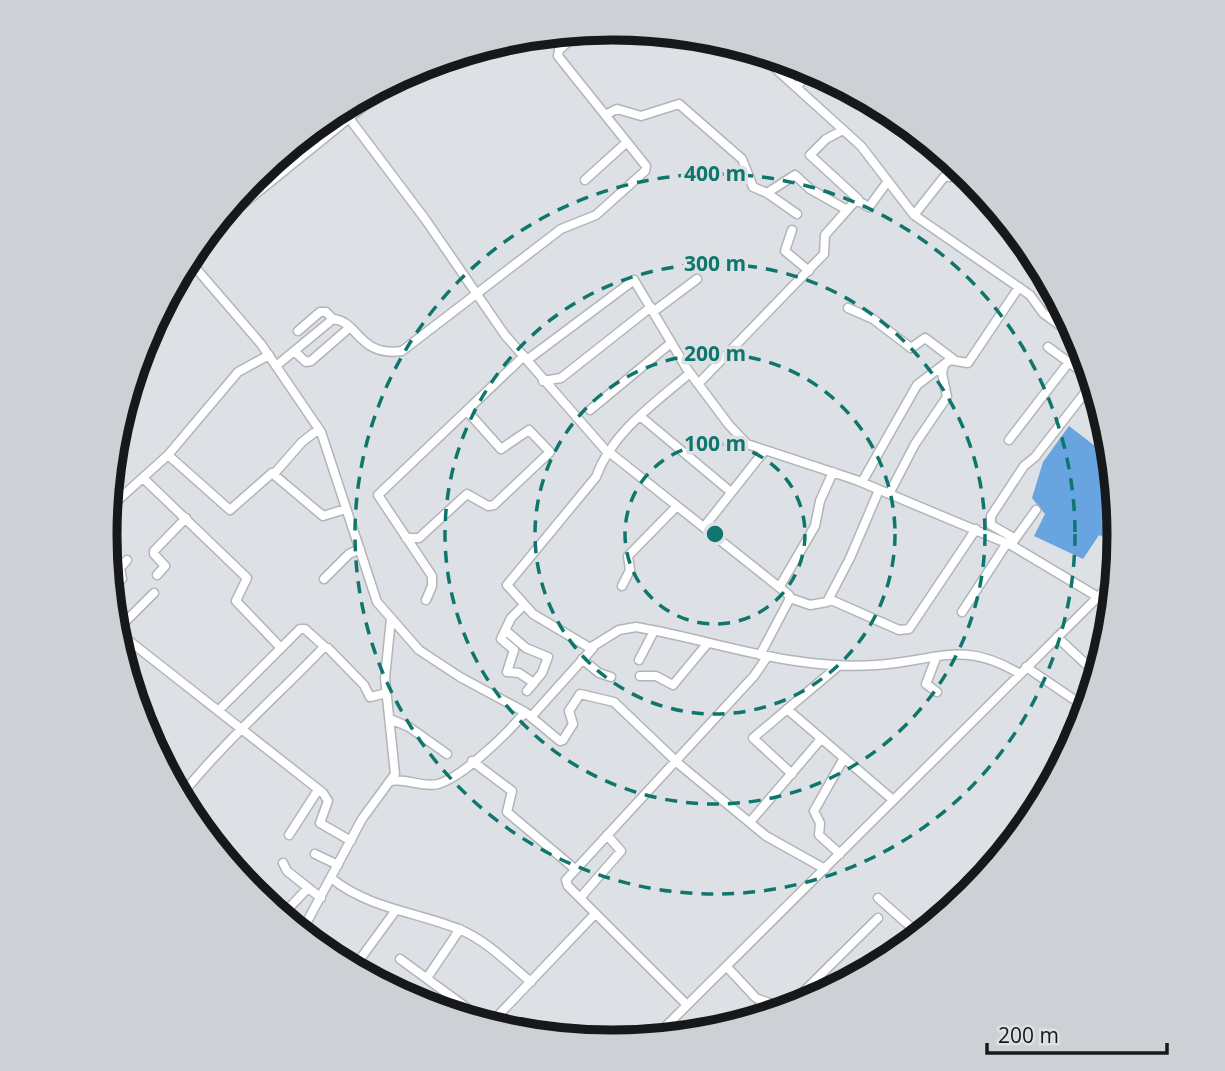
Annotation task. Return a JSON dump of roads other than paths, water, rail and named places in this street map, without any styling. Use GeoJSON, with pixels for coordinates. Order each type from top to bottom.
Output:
{"type":"FeatureCollection","features":[{"type":"Feature","properties":{"kind":"street"},"geometry":{"type":"LineString","coordinates":[[298,331],[320,312],[326,312],[333,319],[341,320],[377,351],[402,351],[561,229],[596,215],[645,171],[646,166],[557,53],[568,42]]}},
{"type":"Feature","properties":{"kind":"street"},"geometry":{"type":"LineString","coordinates":[[774,68],[862,146],[914,215],[1030,295],[1044,313],[1061,326]]}},
{"type":"Feature","properties":{"kind":"street"},"geometry":{"type":"LineString","coordinates":[[797,88],[803,78]]}},
{"type":"Feature","properties":{"kind":"street"},"geometry":{"type":"LineString","coordinates":[[605,115],[617,109],[642,116],[679,104],[742,159],[750,185],[797,214]]}},
{"type":"Feature","properties":{"kind":"street"},"geometry":{"type":"LineString","coordinates":[[249,199],[352,115]]}},
{"type":"Feature","properties":{"kind":"street"},"geometry":{"type":"LineString","coordinates":[[349,118],[505,335],[608,452],[780,586],[790,598],[813,605],[823,604],[829,599],[879,490]]}},
{"type":"Feature","properties":{"kind":"street"},"geometry":{"type":"LineString","coordinates":[[843,130],[826,139],[810,155],[869,207],[888,181]]}},
{"type":"Feature","properties":{"kind":"street"},"geometry":{"type":"LineString","coordinates":[[585,180],[627,142]]}},
{"type":"Feature","properties":{"kind":"street"},"geometry":{"type":"LineString","coordinates":[[766,193],[795,175],[810,189],[847,210]]}},
{"type":"Feature","properties":{"kind":"street"},"geometry":{"type":"LineString","coordinates":[[914,215],[944,177],[954,177]]}},
{"type":"Feature","properties":{"kind":"street"},"geometry":{"type":"LineString","coordinates":[[698,384],[824,254],[825,235],[859,200]]}},
{"type":"Feature","properties":{"kind":"street"},"geometry":{"type":"LineString","coordinates":[[792,230],[785,251],[809,271]]}},
{"type":"Feature","properties":{"kind":"street"},"geometry":{"type":"LineString","coordinates":[[196,268],[268,355],[319,429],[377,602],[419,650],[460,677],[528,714],[562,741],[573,724],[569,713],[577,697],[584,694],[611,700],[676,761],[766,836],[825,869]]}},
{"type":"Feature","properties":{"kind":"street"},"geometry":{"type":"LineString","coordinates":[[543,381],[561,378],[696,279]]}},
{"type":"Feature","properties":{"kind":"street"},"geometry":{"type":"LineString","coordinates":[[426,600],[432,586],[432,576],[378,495],[525,358],[631,280],[636,283],[690,373],[743,441],[862,482],[1011,542]]}},
{"type":"Feature","properties":{"kind":"street"},"geometry":{"type":"LineString","coordinates":[[848,307],[873,319],[911,348],[925,338],[948,362],[965,364],[972,360],[1019,287]]}},
{"type":"Feature","properties":{"kind":"street"},"geometry":{"type":"LineString","coordinates":[[276,366],[333,319]]}},
{"type":"Feature","properties":{"kind":"street"},"geometry":{"type":"LineString","coordinates":[[294,351],[306,362],[311,361],[349,328]]}},
{"type":"Feature","properties":{"kind":"street"},"geometry":{"type":"LineString","coordinates":[[590,410],[671,343]]}},
{"type":"Feature","properties":{"kind":"street"},"geometry":{"type":"LineString","coordinates":[[1048,347],[1078,369]]}},
{"type":"Feature","properties":{"kind":"street"},"geometry":{"type":"LineString","coordinates":[[118,500],[168,455],[238,372],[268,355]]}},
{"type":"Feature","properties":{"kind":"street"},"geometry":{"type":"LineString","coordinates":[[862,482],[917,385],[948,362]]}},
{"type":"Feature","properties":{"kind":"street"},"geometry":{"type":"LineString","coordinates":[[889,494],[915,444],[947,397],[942,373],[948,362]]}},
{"type":"Feature","properties":{"kind":"street"},"geometry":{"type":"LineString","coordinates":[[1009,440],[1069,362]]}},
{"type":"Feature","properties":{"kind":"street"},"geometry":{"type":"LineString","coordinates":[[593,648],[533,614],[507,586],[596,477],[608,452],[640,416],[690,373]]}},
{"type":"Feature","properties":{"kind":"street"},"geometry":{"type":"LineString","coordinates":[[1086,390],[1035,457],[1024,466],[991,516],[991,525],[1011,542],[1103,603]]}},
{"type":"Feature","properties":{"kind":"street"},"geometry":{"type":"LineString","coordinates":[[405,538],[419,538],[467,494],[488,506],[494,505],[550,452],[529,430],[501,449],[467,411]]}},
{"type":"Feature","properties":{"kind":"street"},"geometry":{"type":"LineString","coordinates":[[640,416],[732,492]]}},
{"type":"Feature","properties":{"kind":"street"},"geometry":{"type":"LineString","coordinates":[[274,474],[302,442],[319,429]]}},
{"type":"Feature","properties":{"kind":"street"},"geometry":{"type":"LineString","coordinates":[[704,527],[765,450]]}},
{"type":"Feature","properties":{"kind":"street"},"geometry":{"type":"LineString","coordinates":[[168,455],[230,510],[270,473],[323,516],[346,509]]}},
{"type":"Feature","properties":{"kind":"street"},"geometry":{"type":"LineString","coordinates":[[780,586],[815,526],[820,501],[833,472]]}},
{"type":"Feature","properties":{"kind":"street"},"geometry":{"type":"LineString","coordinates":[[143,478],[247,578],[236,601],[281,648]]}},
{"type":"Feature","properties":{"kind":"street"},"geometry":{"type":"LineString","coordinates":[[622,586],[630,570],[628,556],[677,506]]}},
{"type":"Feature","properties":{"kind":"street"},"geometry":{"type":"LineString","coordinates":[[962,612],[1035,510]]}},
{"type":"Feature","properties":{"kind":"street"},"geometry":{"type":"LineString","coordinates":[[157,575],[164,566],[153,555],[154,551],[186,518]]}},
{"type":"Feature","properties":{"kind":"street"},"geometry":{"type":"LineString","coordinates":[[829,599],[899,630],[909,629],[976,529]]}},
{"type":"Feature","properties":{"kind":"street"},"geometry":{"type":"LineString","coordinates":[[324,579],[349,554],[360,549]]}},
{"type":"Feature","properties":{"kind":"street"},"geometry":{"type":"LineString","coordinates":[[119,582],[122,579],[120,568],[127,560]]}},
{"type":"Feature","properties":{"kind":"street"},"geometry":{"type":"LineString","coordinates":[[664,1028],[1105,590]]}},
{"type":"Feature","properties":{"kind":"street"},"geometry":{"type":"LineString","coordinates":[[125,620],[155,593]]}},
{"type":"Feature","properties":{"kind":"street"},"geometry":{"type":"LineString","coordinates":[[687,1005],[566,883],[575,869],[754,676],[790,598]]}},
{"type":"Feature","properties":{"kind":"street"},"geometry":{"type":"LineString","coordinates":[[524,605],[501,639],[514,652],[507,672],[519,673],[534,683]]}},
{"type":"Feature","properties":{"kind":"street"},"geometry":{"type":"LineString","coordinates":[[306,924],[362,819],[390,782],[396,767],[385,678],[391,618]]}},
{"type":"Feature","properties":{"kind":"street"},"geometry":{"type":"LineString","coordinates":[[390,782],[403,779],[424,785],[438,784],[505,736],[593,648],[627,627],[763,656],[836,667],[977,654],[1023,671],[1078,703]]}},
{"type":"Feature","properties":{"kind":"street"},"geometry":{"type":"LineString","coordinates":[[218,710],[302,629],[326,647],[364,685],[370,697],[387,692]]}},
{"type":"Feature","properties":{"kind":"street"},"geometry":{"type":"LineString","coordinates":[[505,630],[526,648],[548,657],[545,667],[527,691]]}},
{"type":"Feature","properties":{"kind":"street"},"geometry":{"type":"LineString","coordinates":[[639,660],[654,631]]}},
{"type":"Feature","properties":{"kind":"street"},"geometry":{"type":"LineString","coordinates":[[1057,637],[1089,667]]}},
{"type":"Feature","properties":{"kind":"street"},"geometry":{"type":"LineString","coordinates":[[129,641],[318,790],[328,801],[320,823],[351,841]]}},
{"type":"Feature","properties":{"kind":"street"},"geometry":{"type":"LineString","coordinates":[[640,676],[654,675],[673,685],[707,644]]}},
{"type":"Feature","properties":{"kind":"street"},"geometry":{"type":"LineString","coordinates":[[187,788],[241,728],[326,647]]}},
{"type":"Feature","properties":{"kind":"street"},"geometry":{"type":"LineString","coordinates":[[936,657],[926,684],[937,692]]}},
{"type":"Feature","properties":{"kind":"street"},"geometry":{"type":"LineString","coordinates":[[582,659],[598,673],[611,677]]}},
{"type":"Feature","properties":{"kind":"street"},"geometry":{"type":"LineString","coordinates":[[792,774],[753,738],[836,667]]}},
{"type":"Feature","properties":{"kind":"street"},"geometry":{"type":"LineString","coordinates":[[787,709],[893,800]]}},
{"type":"Feature","properties":{"kind":"street"},"geometry":{"type":"LineString","coordinates":[[390,719],[410,727],[447,754]]}},
{"type":"Feature","properties":{"kind":"street"},"geometry":{"type":"LineString","coordinates":[[750,822],[821,739]]}},
{"type":"Feature","properties":{"kind":"street"},"geometry":{"type":"LineString","coordinates":[[840,854],[819,835],[820,823],[814,809],[844,758]]}},
{"type":"Feature","properties":{"kind":"street"},"geometry":{"type":"LineString","coordinates":[[472,761],[512,790],[507,812],[575,869]]}},
{"type":"Feature","properties":{"kind":"street"},"geometry":{"type":"LineString","coordinates":[[289,835],[318,790]]}},
{"type":"Feature","properties":{"kind":"street"},"geometry":{"type":"LineString","coordinates":[[580,898],[621,851],[607,835]]}},
{"type":"Feature","properties":{"kind":"street"},"geometry":{"type":"LineString","coordinates":[[315,855],[338,865]]}},
{"type":"Feature","properties":{"kind":"street"},"geometry":{"type":"LineString","coordinates":[[283,863],[287,871],[321,898]]}},
{"type":"Feature","properties":{"kind":"street"},"geometry":{"type":"LineString","coordinates":[[331,878],[349,892],[396,910],[460,929],[485,944],[531,982]]}},
{"type":"Feature","properties":{"kind":"street"},"geometry":{"type":"LineString","coordinates":[[287,909],[307,889]]}},
{"type":"Feature","properties":{"kind":"street"},"geometry":{"type":"LineString","coordinates":[[878,898],[913,929]]}},
{"type":"Feature","properties":{"kind":"street"},"geometry":{"type":"LineString","coordinates":[[359,960],[396,910]]}},
{"type":"Feature","properties":{"kind":"street"},"geometry":{"type":"LineString","coordinates":[[499,1017],[595,914]]}},
{"type":"Feature","properties":{"kind":"street"},"geometry":{"type":"LineString","coordinates":[[802,993],[878,918]]}},
{"type":"Feature","properties":{"kind":"street"},"geometry":{"type":"LineString","coordinates":[[428,978],[460,929]]}},
{"type":"Feature","properties":{"kind":"street"},"geometry":{"type":"LineString","coordinates":[[400,959],[474,1011]]}},
{"type":"Feature","properties":{"kind":"street"},"geometry":{"type":"LineString","coordinates":[[727,967],[756,998],[770,1005]]}},
{"type":"Feature","properties":{"kind":"street"},"geometry":{"type":"LineString","coordinates":[[757,1009],[764,1001]]}},
{"type":"Feature","properties":{"kind":"water"},"geometry":{"type":"Polygon","coordinates":[[[1069,426],[1100,447],[1107,503],[1108,539],[1099,535],[1083,559],[1034,536],[1045,514],[1032,498],[1043,462],[1069,426]]]}}]}
